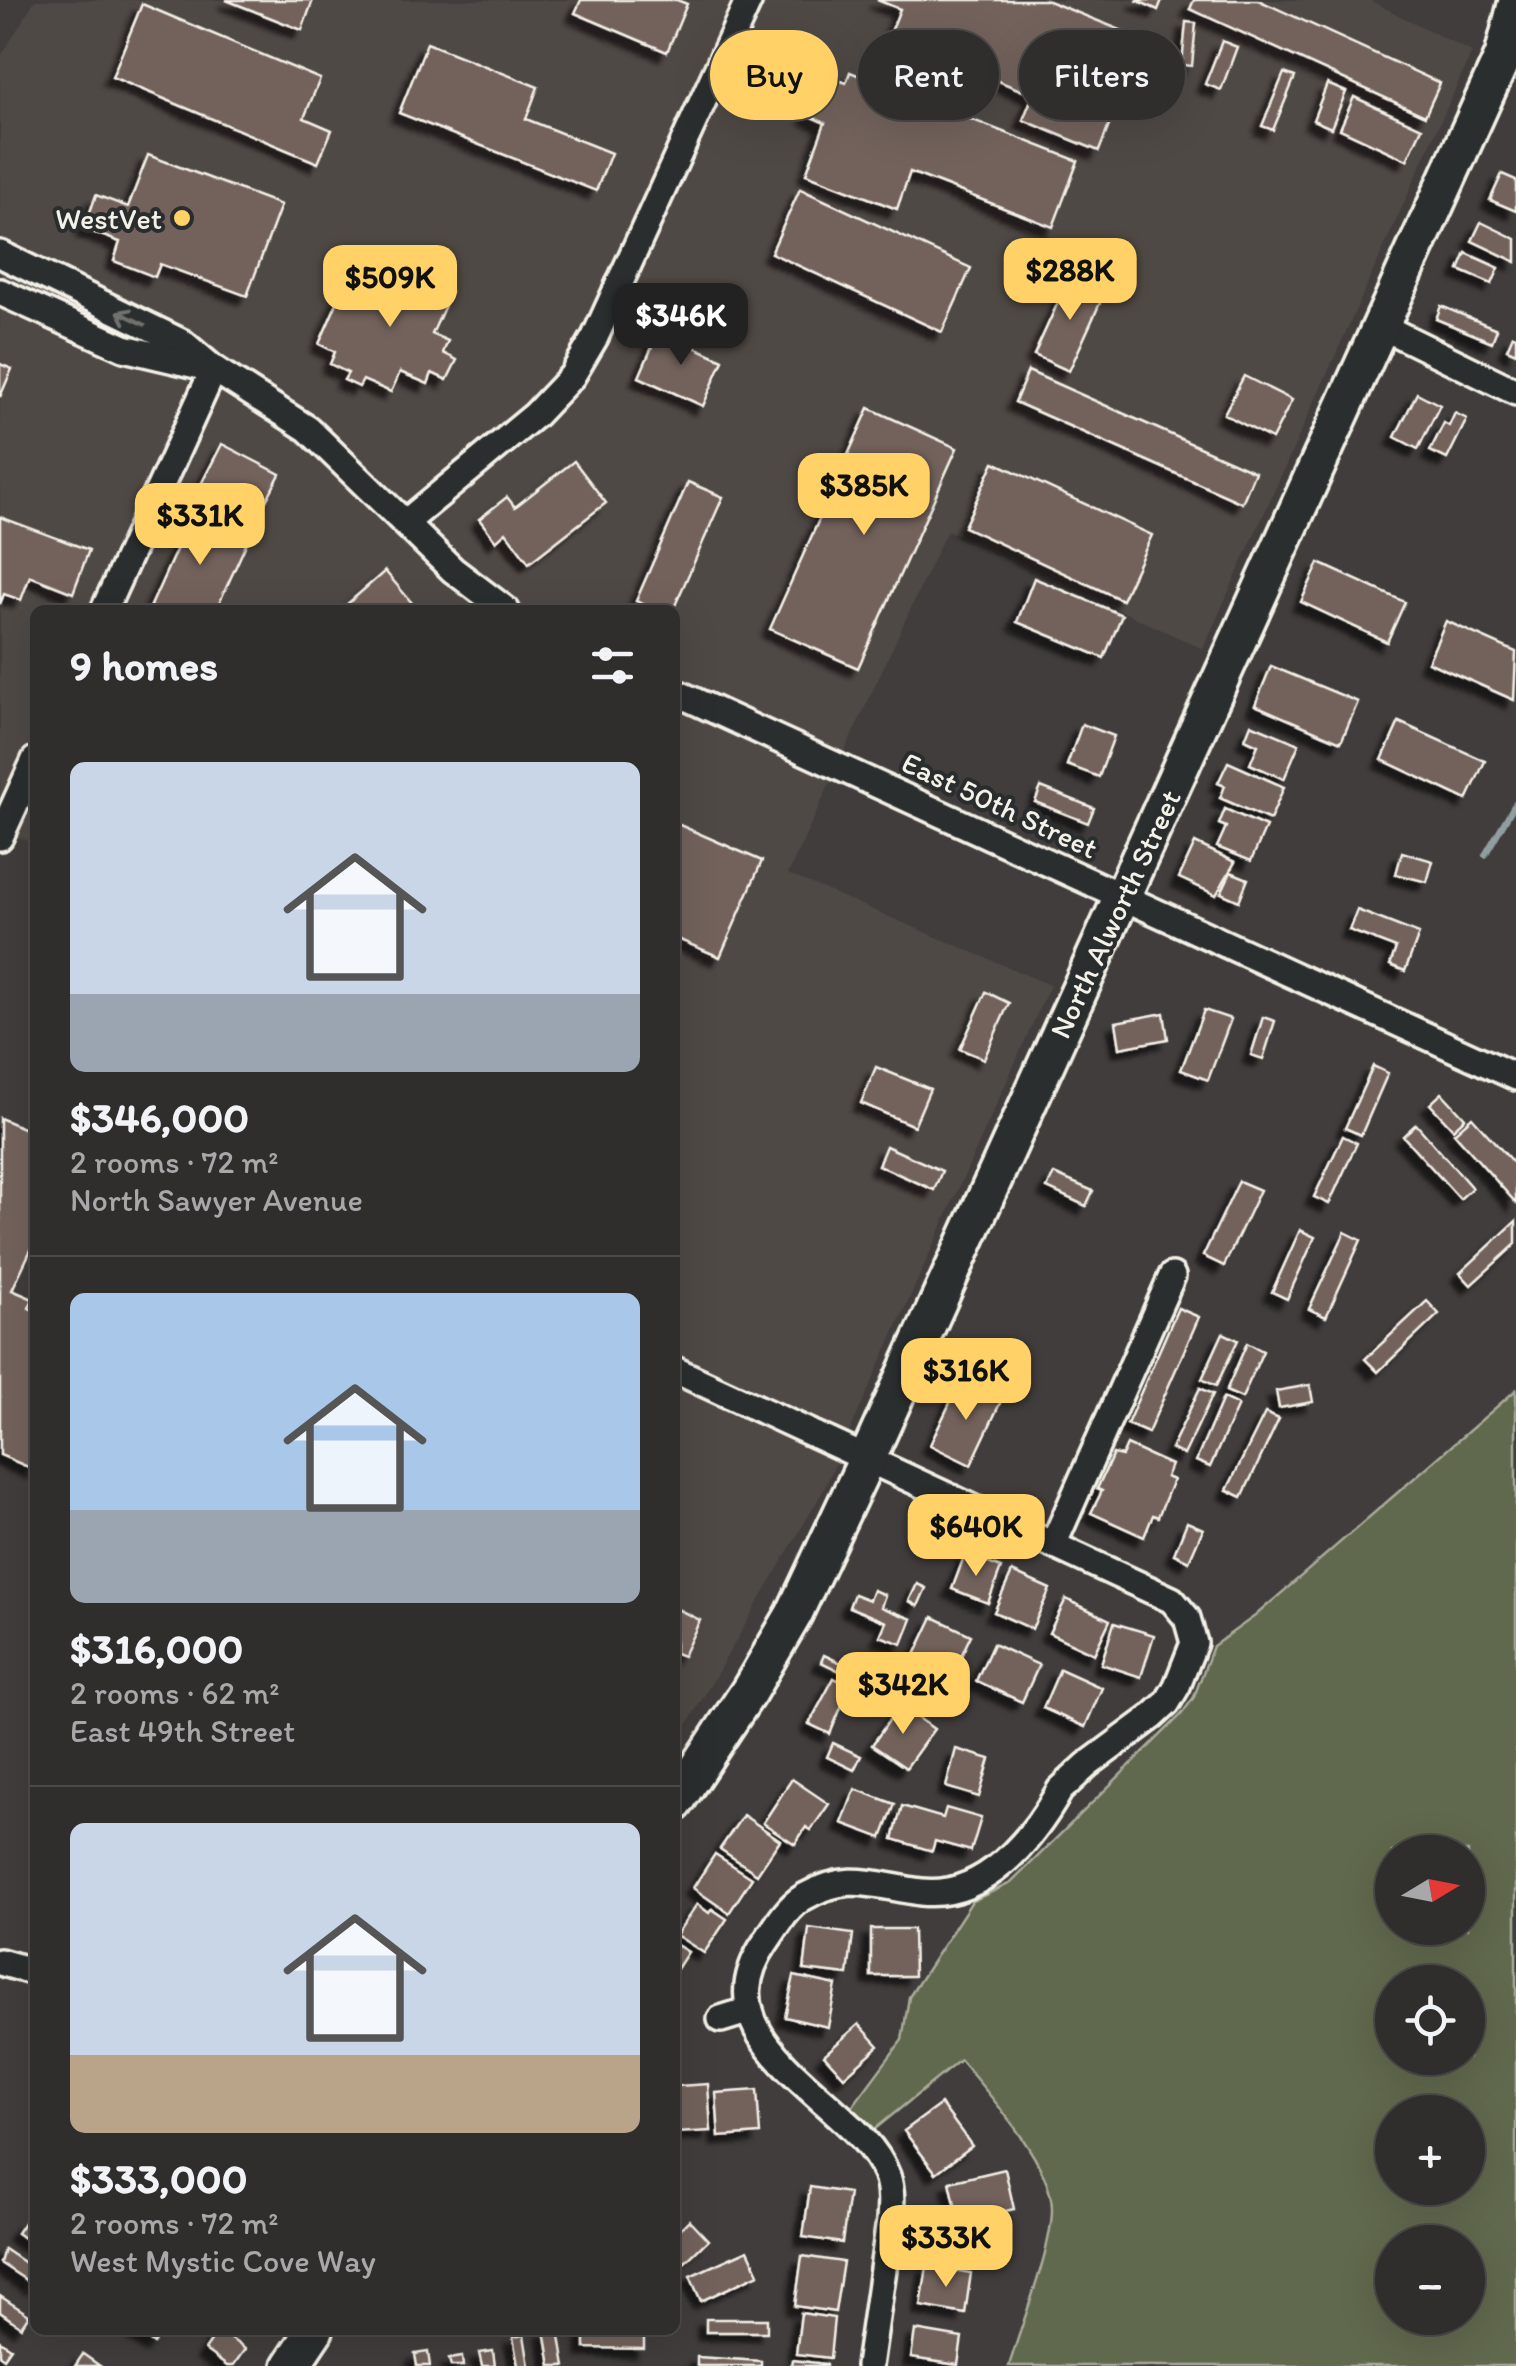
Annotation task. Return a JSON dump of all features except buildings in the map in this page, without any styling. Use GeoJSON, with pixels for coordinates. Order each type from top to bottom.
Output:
{"type":"FeatureCollection","features":[{"type":"Feature","properties":{"kind":"street"},"geometry":{"type":"LineString","coordinates":[[405,523],[535,415],[572,376],[595,337],[750,0]]}},
{"type":"Feature","properties":{"kind":"street","name":"North Alworth Street"},"geometry":{"type":"LineString","coordinates":[[680,1795],[794,1614],[867,1458],[1503,56],[1516,6]]}},
{"type":"Feature","properties":{"kind":"street"},"geometry":{"type":"LineString","coordinates":[[0,254],[183,343],[214,369],[308,429],[453,570],[499,605]]}},
{"type":"Feature","properties":{"kind":"street"},"geometry":{"type":"LineString","coordinates":[[0,292],[124,348],[214,369]]}},
{"type":"Feature","properties":{"kind":"street"},"geometry":{"type":"LineString","coordinates":[[1382,326],[1516,392]]}},
{"type":"Feature","properties":{"kind":"street"},"geometry":{"type":"LineString","coordinates":[[106,605],[214,369]]}},
{"type":"Feature","properties":{"kind":"street","name":"East 50th Street"},"geometry":{"type":"LineString","coordinates":[[680,694],[1516,1077]]}},
{"type":"Feature","properties":{"kind":"street"},"geometry":{"type":"LineString","coordinates":[[0,837],[30,771]]}},
{"type":"Feature","properties":{"kind":"street"},"geometry":{"type":"LineString","coordinates":[[1053,1545],[1172,1276]]}},
{"type":"Feature","properties":{"kind":"street"},"geometry":{"type":"LineString","coordinates":[[680,1372],[1172,1600],[1187,1618],[1194,1643],[1167,1703],[1060,1790],[1050,1809],[1018,1846],[978,1882],[924,1892],[850,1880],[822,1887],[798,1901],[761,1949],[750,1977],[750,2010],[774,2057],[861,2138],[886,2174],[891,2196],[890,2221],[870,2366]]}},
{"type":"Feature","properties":{"kind":"street"},"geometry":{"type":"LineString","coordinates":[[0,1962],[30,1971]]}},
{"type":"Feature","properties":{"kind":"street"},"geometry":{"type":"LineString","coordinates":[[720,2018],[750,2010]]}},
{"type":"Feature","properties":{"kind":"street"},"geometry":{"type":"LineString","coordinates":[[291,2366],[312,2335]]}},
{"type":"Feature","properties":{"kind":"shaded area"},"geometry":{"type":"Polygon","coordinates":[[[35,0],[1369,0],[1472,52],[1203,649],[947,530],[788,874],[1050,985],[823,1491],[687,1725],[680,1722],[680,605],[30,605],[30,842],[0,829],[0,58],[35,0]]]}},
{"type":"Feature","properties":{"kind":"green space"},"geometry":{"type":"Polygon","coordinates":[[[1516,1390],[1516,2366],[1009,2366],[1051,2226],[1049,2191],[1031,2151],[960,2060],[875,2129],[852,2107],[902,2040],[909,1997],[972,1901],[1011,1883],[1181,1715],[1194,1697],[1213,1646],[1255,1616],[1516,1390]]]}},
{"type":"Feature","properties":{"kind":"waterway"},"geometry":{"type":"LineString","coordinates":[[1485,855],[1516,802]]}},
{"type":"Feature","properties":{"kind":"place","name":"WestVet"},"geometry":{"type":"Point","coordinates":[182,218]}}]}
